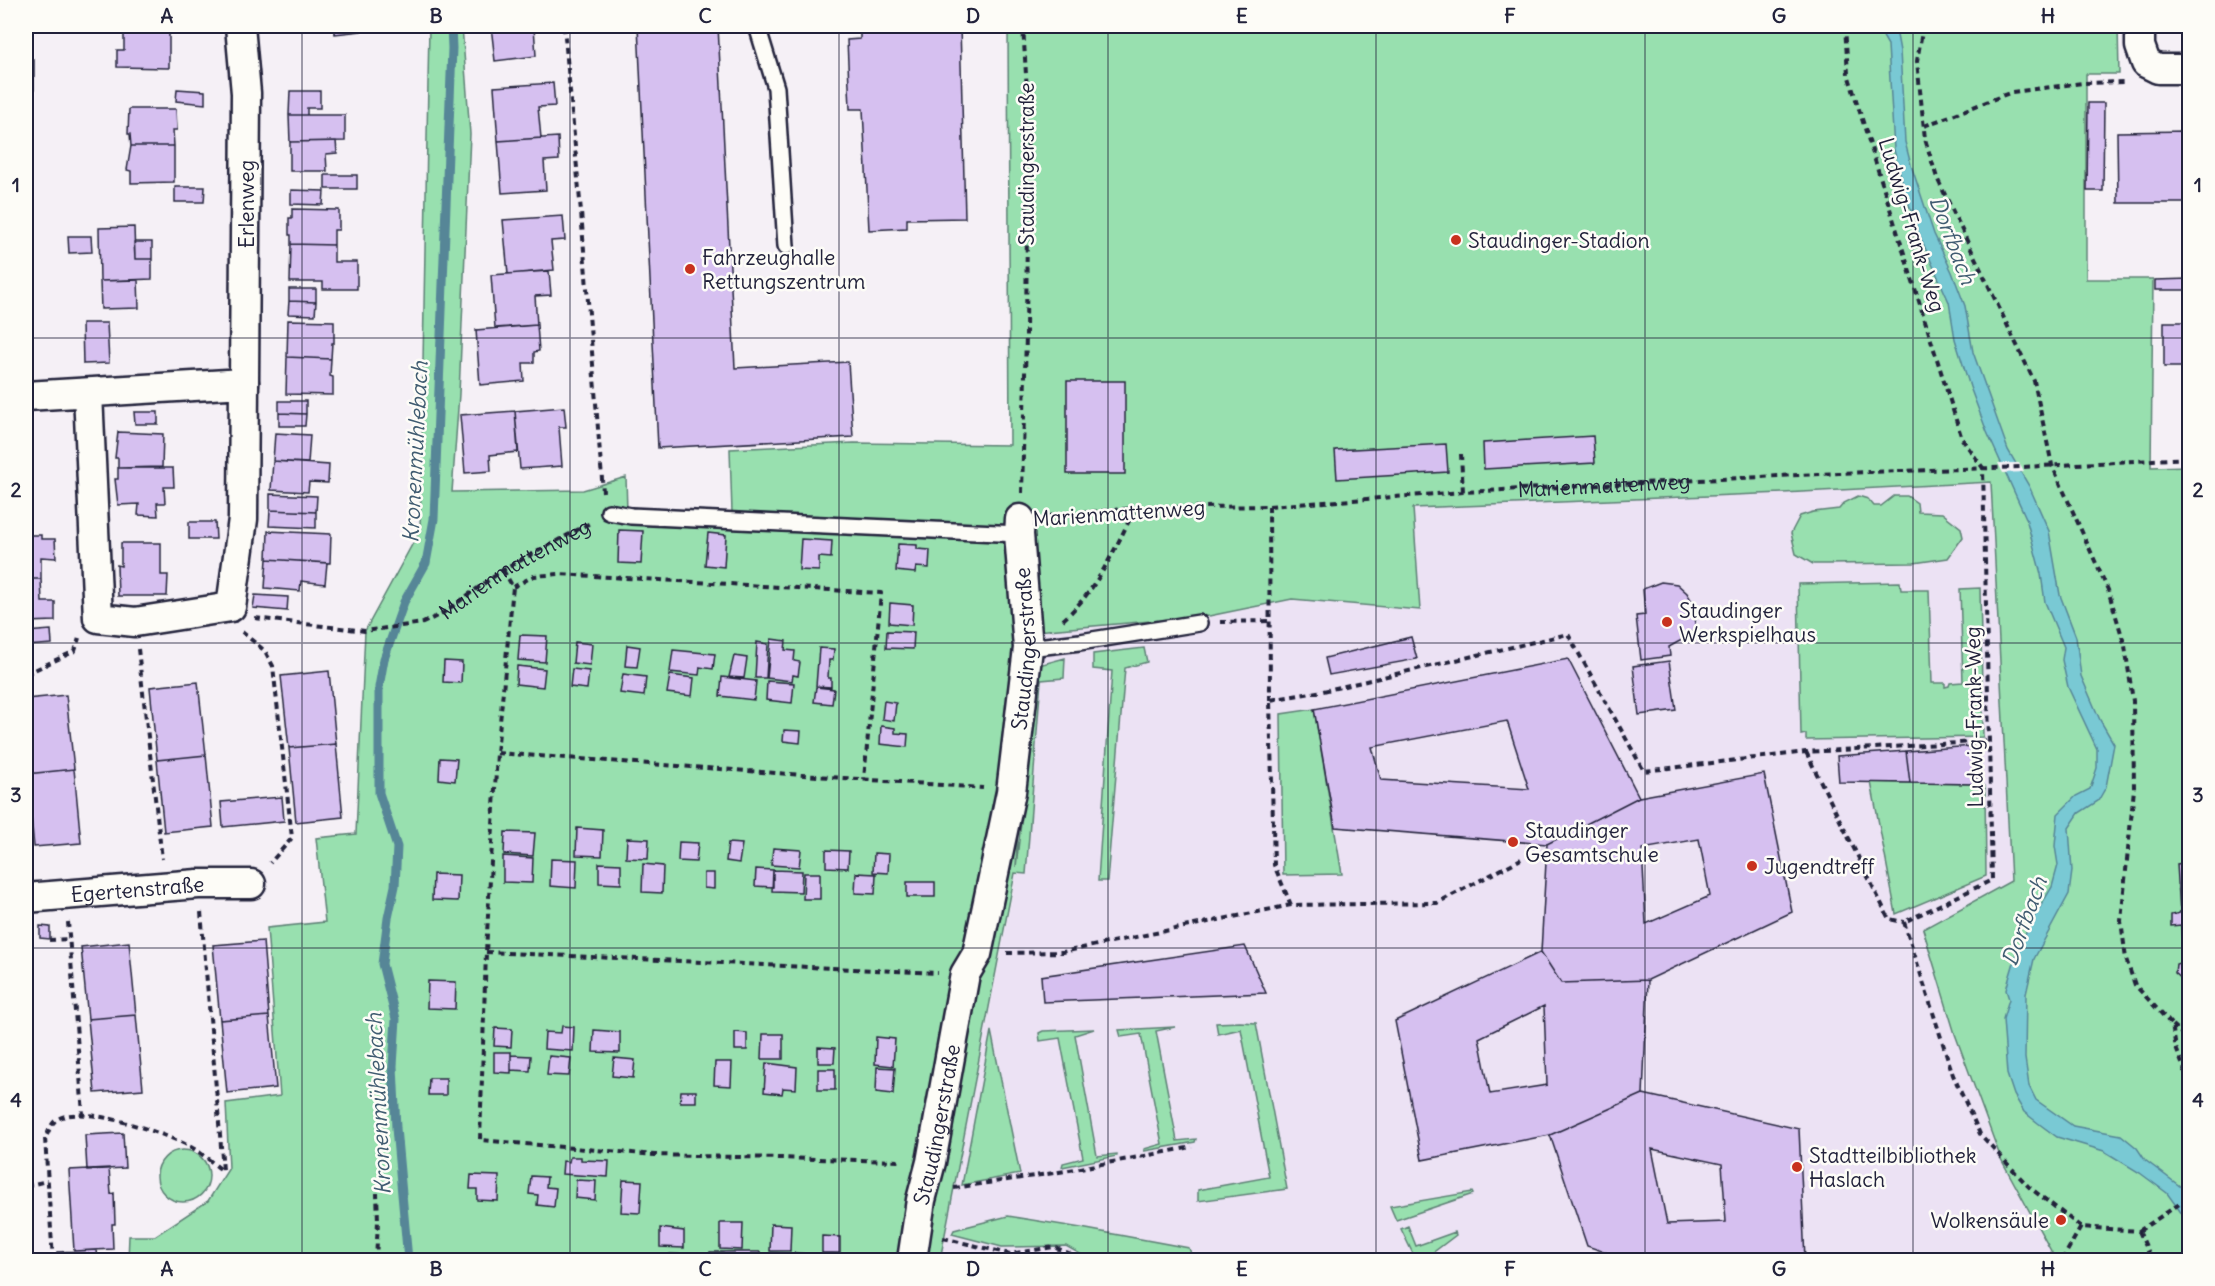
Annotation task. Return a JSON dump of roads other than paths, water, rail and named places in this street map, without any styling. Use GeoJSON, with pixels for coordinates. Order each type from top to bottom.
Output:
{"type":"FeatureCollection","features":[{"type":"Feature","properties":{"kind":"street","name":"Erlenweg"},"geometry":{"type":"LineString","coordinates":[[240,26],[246,93],[244,383]]}},
{"type":"Feature","properties":{"kind":"street"},"geometry":{"type":"LineString","coordinates":[[2140,26],[2140,46],[2146,63],[2158,69],[2190,69]]}},
{"type":"Feature","properties":{"kind":"street"},"geometry":{"type":"LineString","coordinates":[[26,396],[244,383],[243,519],[231,607],[135,622],[98,618],[88,393]]}},
{"type":"Feature","properties":{"kind":"street","name":"Staudingerstraße"},"geometry":{"type":"LineString","coordinates":[[912,1260],[923,1191],[931,1162],[971,964],[1011,792],[1028,648],[1019,526]]}},
{"type":"Feature","properties":{"kind":"street","name":"Egertenstraße"},"geometry":{"type":"LineString","coordinates":[[26,898],[165,886],[251,884]]}},
{"type":"Feature","properties":{"kind":"lane"},"geometry":{"type":"LineString","coordinates":[[758,26],[776,88],[786,246]]}},
{"type":"Feature","properties":{"kind":"lane","name":"Marienmattenweg"},"geometry":{"type":"LineString","coordinates":[[609,512],[654,517],[1019,526]]}},
{"type":"Feature","properties":{"kind":"lane"},"geometry":{"type":"LineString","coordinates":[[1028,648],[1199,623]]}},
{"type":"Feature","properties":{"kind":"water"},"geometry":{"type":"Polygon","coordinates":[[[1877,26],[1891,26],[1897,35],[1905,142],[1911,165],[1934,234],[1965,306],[1973,352],[2008,450],[2029,486],[2049,531],[2060,595],[2076,637],[2081,676],[2100,720],[2114,744],[2106,787],[2098,801],[2079,813],[2069,828],[2072,871],[2069,894],[2034,959],[2026,994],[2025,1058],[2029,1086],[2036,1100],[2073,1126],[2121,1135],[2137,1148],[2145,1160],[2181,1187],[2189,1198],[2189,1255],[2185,1218],[2167,1193],[2104,1151],[2057,1137],[2038,1123],[2024,1112],[2014,1095],[2007,1074],[2003,1019],[2009,999],[2006,990],[2009,979],[2017,952],[2032,920],[2052,887],[2058,865],[2055,846],[2058,814],[2076,796],[2090,789],[2097,768],[2097,749],[2068,687],[2062,660],[2064,647],[2045,602],[2041,574],[2026,518],[1987,432],[1970,387],[1955,339],[1949,302],[1918,232],[1904,189],[1894,150],[1888,45],[1877,26]]]}},
{"type":"Feature","properties":{"kind":"waterway","name":"Kronenmühlebach"},"geometry":{"type":"LineString","coordinates":[[408,1260],[396,1128],[393,1066],[396,1019],[382,964],[395,886],[397,847],[379,793],[379,687],[384,659],[404,602],[426,563],[434,519],[451,26]]}},
{"type":"Feature","properties":{"kind":"place","name":"Staudinger-Stadion"},"geometry":{"type":"Point","coordinates":[1456,240]}},
{"type":"Feature","properties":{"kind":"place","name":"Fahrzeughalle Rettungszentrum"},"geometry":{"type":"Point","coordinates":[690,269]}},
{"type":"Feature","properties":{"kind":"place","name":"Staudinger Werkspielhaus"},"geometry":{"type":"Point","coordinates":[1667,622]}},
{"type":"Feature","properties":{"kind":"place","name":"Staudinger Gesamtschule"},"geometry":{"type":"Point","coordinates":[1513,842]}},
{"type":"Feature","properties":{"kind":"place","name":"Jugendtreff"},"geometry":{"type":"Point","coordinates":[1752,866]}},
{"type":"Feature","properties":{"kind":"place","name":"Stadtteilbibliothek Haslach"},"geometry":{"type":"Point","coordinates":[1797,1167]}},
{"type":"Feature","properties":{"kind":"place","name":"Wolkensäule"},"geometry":{"type":"Point","coordinates":[2061,1220]}},
{"type":"Feature","properties":{"kind":"water label","name":"Dorfbach"},"geometry":{"type":"Point","coordinates":[1953,240]}},
{"type":"Feature","properties":{"kind":"water label","name":"Dorfbach"},"geometry":{"type":"Point","coordinates":[2024,921]}}]}
